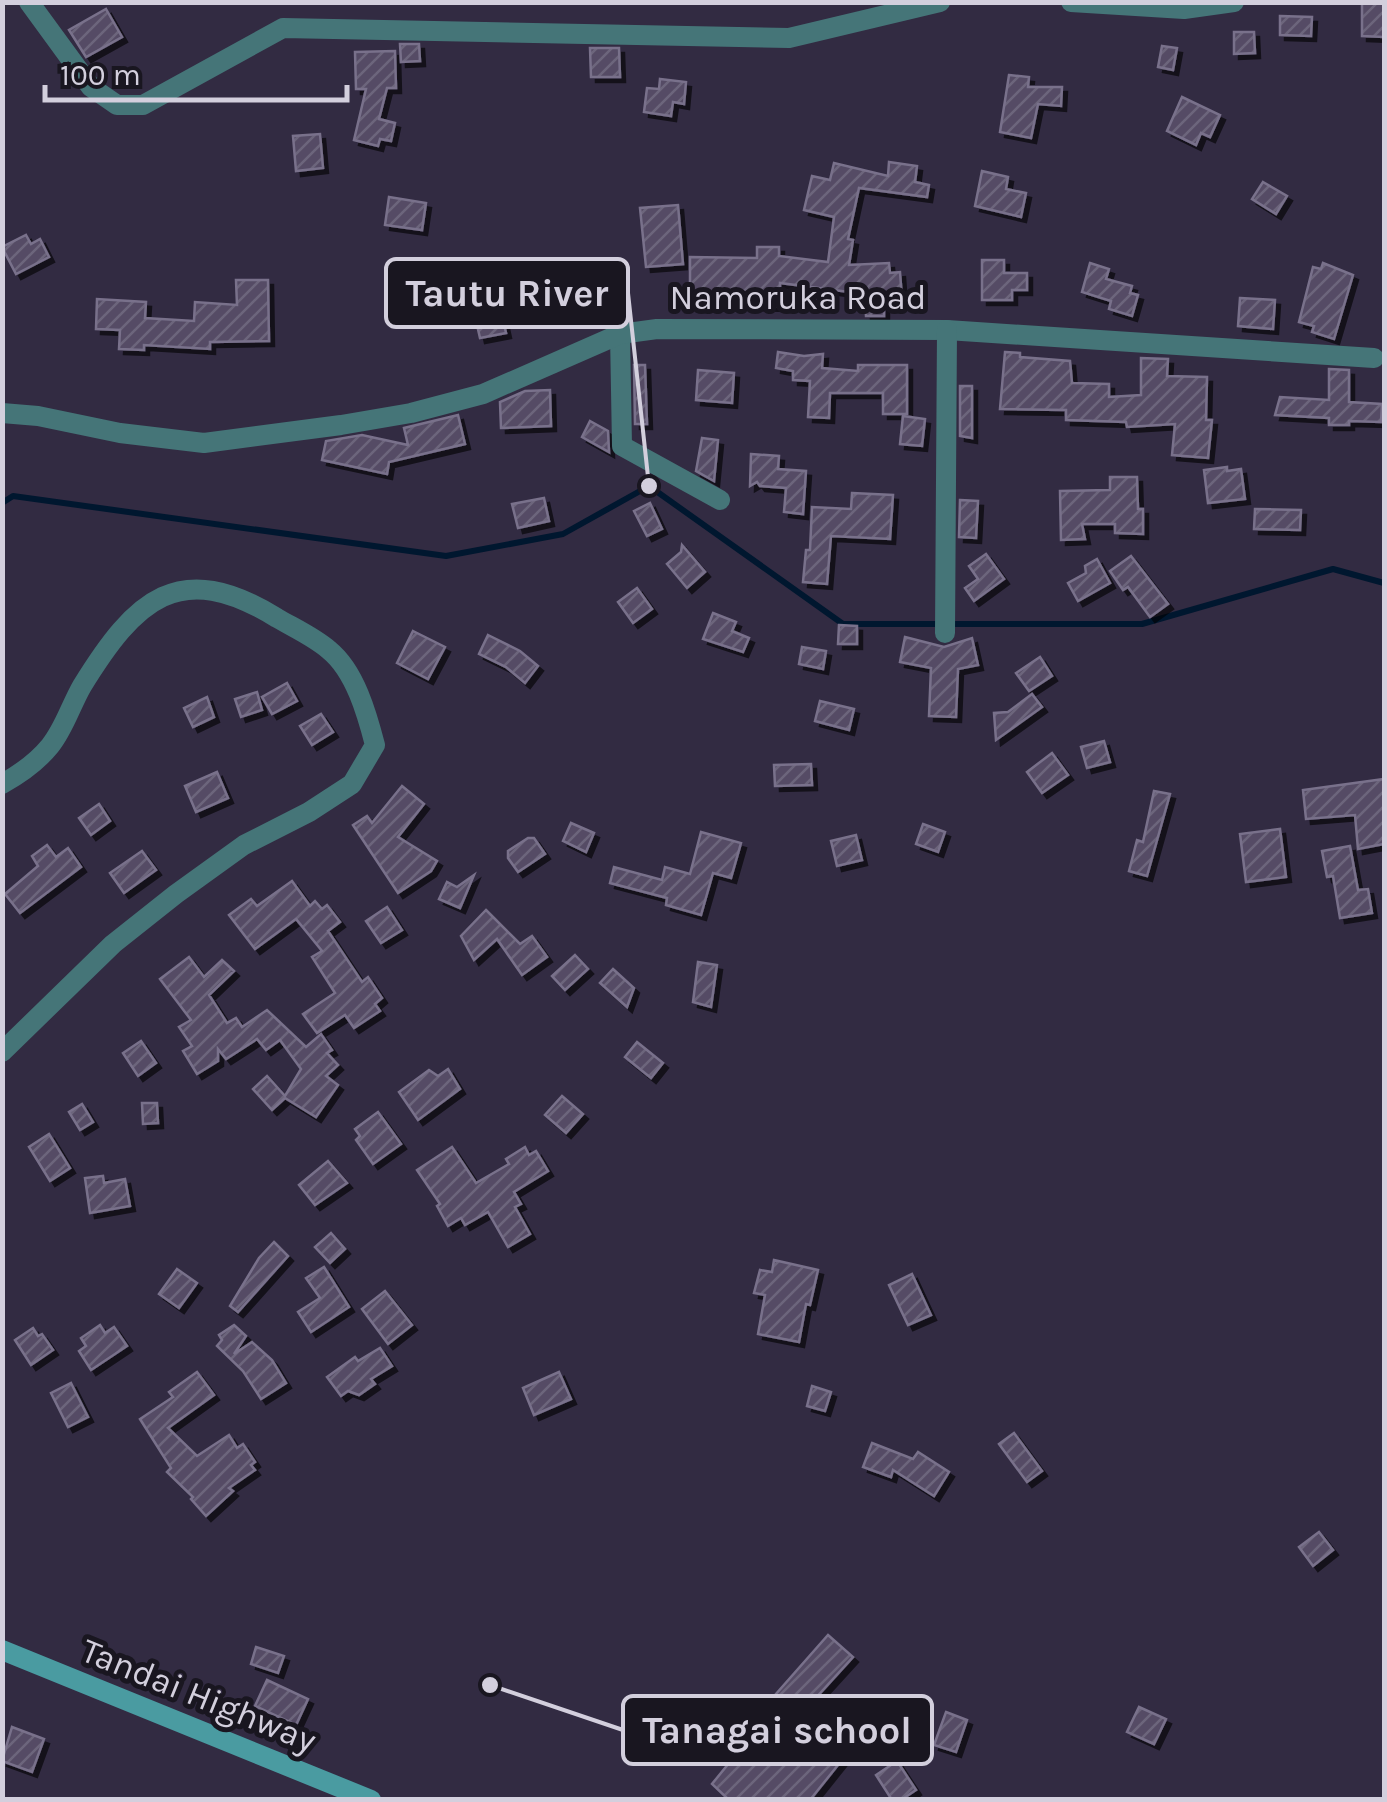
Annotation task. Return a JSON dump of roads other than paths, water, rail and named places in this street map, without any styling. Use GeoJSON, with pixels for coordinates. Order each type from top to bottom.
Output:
{"type":"FeatureCollection","features":[{"type":"Feature","properties":{"kind":"main road","name":"Tandai Highway"},"geometry":{"type":"LineString","coordinates":[[2,1650],[370,1800]]}},
{"type":"Feature","properties":{"kind":"street"},"geometry":{"type":"LineString","coordinates":[[30,2],[91,87],[117,104],[143,105],[284,28],[789,38],[940,2]]}},
{"type":"Feature","properties":{"kind":"street"},"geometry":{"type":"LineString","coordinates":[[1072,2],[1184,9],[1234,2]]}},
{"type":"Feature","properties":{"kind":"street","name":"Namoruka Road"},"geometry":{"type":"LineString","coordinates":[[2,413],[204,443],[411,413],[483,394],[620,334],[657,328],[947,330],[1374,358]]}},
{"type":"Feature","properties":{"kind":"street"},"geometry":{"type":"LineString","coordinates":[[945,633],[947,330]]}},
{"type":"Feature","properties":{"kind":"street"},"geometry":{"type":"LineString","coordinates":[[620,334],[622,446],[720,500]]}},
{"type":"Feature","properties":{"kind":"street"},"geometry":{"type":"LineString","coordinates":[[2,784],[24,771],[52,745],[82,687],[143,606],[184,588],[220,590],[270,613],[332,651],[363,700],[375,744],[352,784],[309,812],[244,845],[176,894],[112,944],[2,1052]]}},
{"type":"Feature","properties":{"kind":"waterway"},"geometry":{"type":"LineString","coordinates":[[2,503],[13,496],[446,556],[563,534],[649,486],[843,624],[1142,624],[1333,569],[1384,583]]}},
{"type":"Feature","properties":{"kind":"place","name":"Tautu River"},"geometry":{"type":"Point","coordinates":[649,486]}},
{"type":"Feature","properties":{"kind":"place","name":"Tanagai school"},"geometry":{"type":"Point","coordinates":[490,1685]}}]}
